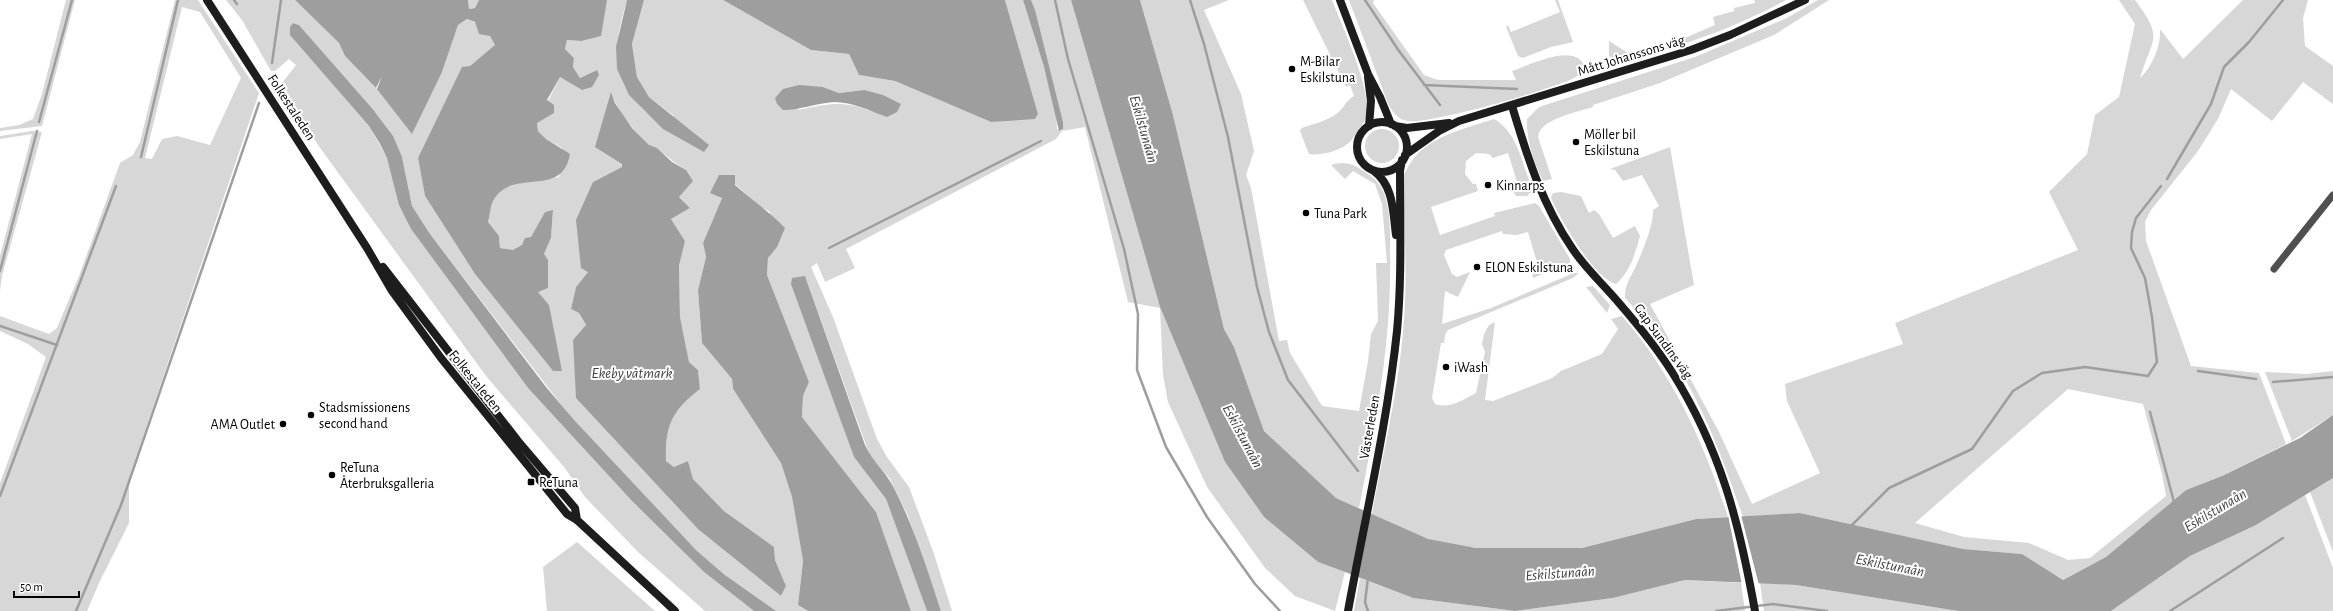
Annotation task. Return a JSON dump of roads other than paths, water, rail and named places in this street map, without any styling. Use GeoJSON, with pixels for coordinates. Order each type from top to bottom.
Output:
{"type":"FeatureCollection","features":[{"type":"Feature","properties":{"kind":"main road","name":"Folkestaleden"},"geometry":{"type":"LineString","coordinates":[[207,0],[367,248],[392,291],[424,334],[567,514],[577,520],[676,611]]}},
{"type":"Feature","properties":{"kind":"main road"},"geometry":{"type":"LineString","coordinates":[[1340,0],[1368,74],[1393,125],[1405,138],[1404,158],[1395,167],[1386,171],[1372,169],[1361,160],[1357,148],[1360,136],[1369,126],[1382,122],[1393,125]]}},
{"type":"Feature","properties":{"kind":"main road","name":"Mått Johanssons väg"},"geometry":{"type":"LineString","coordinates":[[1404,158],[1439,131],[1459,122],[1713,42],[1805,0]]}},
{"type":"Feature","properties":{"kind":"main road"},"geometry":{"type":"LineString","coordinates":[[1368,74],[1370,101],[1369,126]]}},
{"type":"Feature","properties":{"kind":"main road","name":"Gap Sundins väg"},"geometry":{"type":"LineString","coordinates":[[1512,106],[1532,170],[1552,217],[1580,258],[1639,326],[1672,371],[1701,424],[1719,465],[1732,502],[1742,542],[1755,611]]}},
{"type":"Feature","properties":{"kind":"main road","name":"Mått Johanssons väg"},"geometry":{"type":"LineString","coordinates":[[1393,125],[1407,128],[1459,122]]}},
{"type":"Feature","properties":{"kind":"main road","name":"Västerleden"},"geometry":{"type":"LineString","coordinates":[[1348,611],[1378,449],[1397,331],[1400,296],[1400,171],[1404,158]]}},
{"type":"Feature","properties":{"kind":"main road","name":"Västerleden"},"geometry":{"type":"LineString","coordinates":[[1372,169],[1381,176],[1392,201],[1399,246]]}},
{"type":"Feature","properties":{"kind":"main road","name":"Folkestaleden"},"geometry":{"type":"LineString","coordinates":[[367,248],[432,329],[518,441],[574,508],[577,520]]}},
{"type":"Feature","properties":{"kind":"main road"},"geometry":{"type":"LineString","coordinates":[[424,334],[432,329]]}},
{"type":"Feature","properties":{"kind":"street"},"geometry":{"type":"LineString","coordinates":[[2274,269],[2333,195]]}},
{"type":"Feature","properties":{"kind":"water","name":"Ekeby våtmark"},"geometry":{"type":"Polygon","coordinates":[[[295,0],[468,0],[469,9],[475,8],[479,0],[607,0],[601,36],[581,41],[567,40],[565,49],[574,58],[573,67],[580,78],[597,70],[599,75],[592,87],[582,90],[560,77],[547,100],[554,105],[554,113],[537,123],[538,131],[546,139],[570,154],[565,168],[557,176],[547,180],[512,185],[502,191],[493,201],[488,222],[499,236],[500,248],[513,250],[522,245],[525,238],[531,237],[545,212],[553,210],[551,238],[544,254],[548,260],[548,288],[538,292],[549,305],[562,371],[553,371],[475,274],[425,196],[418,158],[462,67],[470,66],[495,45],[490,36],[479,34],[475,22],[467,19],[458,25],[442,72],[412,134],[377,89],[382,76],[376,88],[345,56],[339,43],[295,0]]]}},
{"type":"Feature","properties":{"kind":"water"},"geometry":{"type":"Polygon","coordinates":[[[627,0],[644,0],[632,44],[637,77],[649,97],[709,145],[704,152],[663,129],[629,95],[617,69],[616,47],[627,0]]]}},
{"type":"Feature","properties":{"kind":"water"},"geometry":{"type":"Polygon","coordinates":[[[723,0],[1005,0],[1038,114],[1035,119],[991,122],[895,81],[859,75],[849,54],[811,50],[723,0]]]}},
{"type":"Feature","properties":{"kind":"water"},"geometry":{"type":"Polygon","coordinates":[[[1023,0],[1031,0],[1035,10],[1063,122],[1063,129],[1059,131],[1044,67],[1023,0]]]}},
{"type":"Feature","properties":{"kind":"water","name":"Eskilstunaån"},"geometry":{"type":"Polygon","coordinates":[[[1071,0],[1140,0],[1173,115],[1224,329],[1234,347],[1264,431],[1336,498],[1428,539],[1476,548],[1582,548],[1696,519],[1800,513],[1963,549],[2022,554],[2063,580],[2106,557],[2186,490],[2222,476],[2300,438],[2333,415],[2333,478],[2256,525],[2190,556],[2111,611],[1958,611],[1796,585],[1685,580],[1613,598],[1515,611],[1413,598],[1318,562],[1264,517],[1225,462],[1160,307],[1071,0]]]}},
{"type":"Feature","properties":{"kind":"water","name":"Ekeby våtmark"},"geometry":{"type":"Polygon","coordinates":[[[293,23],[299,25],[371,107],[393,136],[402,157],[412,206],[430,234],[546,387],[574,420],[697,551],[725,575],[776,611],[754,611],[704,572],[632,501],[528,388],[411,229],[399,205],[387,158],[380,144],[369,126],[290,35],[290,27],[293,23]]]}},
{"type":"Feature","properties":{"kind":"water"},"geometry":{"type":"Polygon","coordinates":[[[799,85],[823,87],[839,93],[864,90],[883,95],[901,104],[897,112],[887,117],[861,107],[841,102],[783,110],[777,104],[775,98],[783,89],[799,85]]]}},
{"type":"Feature","properties":{"kind":"water","name":"Ekeby våtmark"},"geometry":{"type":"Polygon","coordinates":[[[611,92],[615,103],[632,128],[649,145],[657,148],[672,162],[686,170],[693,181],[679,197],[690,208],[671,219],[685,241],[679,266],[680,317],[689,362],[698,370],[700,389],[683,404],[672,420],[667,438],[666,461],[674,467],[688,461],[693,479],[724,511],[774,547],[775,560],[786,586],[781,596],[699,530],[576,398],[573,340],[586,325],[579,313],[571,309],[576,287],[588,272],[581,268],[576,220],[593,182],[622,167],[622,164],[595,147],[611,92]]]}},
{"type":"Feature","properties":{"kind":"water","name":"Ekeby våtmark"},"geometry":{"type":"Polygon","coordinates":[[[719,175],[735,175],[735,185],[785,228],[777,247],[768,258],[767,275],[809,382],[803,396],[802,417],[876,512],[911,611],[808,611],[798,605],[803,561],[792,497],[781,463],[733,389],[732,379],[702,343],[698,290],[706,257],[703,243],[722,198],[710,193],[719,175]]]}},
{"type":"Feature","properties":{"kind":"water"},"geometry":{"type":"Polygon","coordinates":[[[805,276],[865,445],[871,456],[891,482],[908,518],[920,548],[941,611],[927,611],[886,499],[854,457],[791,284],[792,278],[805,276]]]}},
{"type":"Feature","properties":{"kind":"waterway"},"geometry":{"type":"LineString","coordinates":[[39,122],[72,0]]}},
{"type":"Feature","properties":{"kind":"waterway"},"geometry":{"type":"LineString","coordinates":[[141,157],[178,0]]}},
{"type":"Feature","properties":{"kind":"waterway"},"geometry":{"type":"LineString","coordinates":[[234,0],[237,4]]}},
{"type":"Feature","properties":{"kind":"waterway"},"geometry":{"type":"LineString","coordinates":[[272,63],[281,0]]}},
{"type":"Feature","properties":{"kind":"waterway"},"geometry":{"type":"LineString","coordinates":[[1055,0],[1068,59],[1124,249],[1138,314],[1137,370],[1166,447],[1207,517],[1255,584],[1280,611]]}},
{"type":"Feature","properties":{"kind":"waterway"},"geometry":{"type":"LineString","coordinates":[[1190,0],[1204,44],[1228,137],[1257,287],[1269,332],[1288,380],[1358,471]]}},
{"type":"Feature","properties":{"kind":"waterway"},"geometry":{"type":"LineString","coordinates":[[1365,0],[1399,51],[1440,105]]}},
{"type":"Feature","properties":{"kind":"waterway"},"geometry":{"type":"LineString","coordinates":[[2167,179],[2211,104],[2224,67],[2249,42],[2283,0]]}},
{"type":"Feature","properties":{"kind":"waterway"},"geometry":{"type":"LineString","coordinates":[[1424,85],[1517,89]]}},
{"type":"Feature","properties":{"kind":"waterway"},"geometry":{"type":"LineString","coordinates":[[76,611],[121,505],[259,103]]}},
{"type":"Feature","properties":{"kind":"waterway"},"geometry":{"type":"LineString","coordinates":[[0,271],[37,131]]}},
{"type":"Feature","properties":{"kind":"waterway"},"geometry":{"type":"LineString","coordinates":[[829,248],[1041,141]]}},
{"type":"Feature","properties":{"kind":"waterway"},"geometry":{"type":"LineString","coordinates":[[0,496],[116,186]]}},
{"type":"Feature","properties":{"kind":"waterway"},"geometry":{"type":"LineString","coordinates":[[1850,527],[1889,488],[1972,449],[2013,391],[2042,373],[2085,367],[2148,376],[2157,362],[2152,317],[2145,278],[2131,248],[2132,232],[2136,218],[2161,186]]}},
{"type":"Feature","properties":{"kind":"waterway"},"geometry":{"type":"LineString","coordinates":[[0,326],[57,345]]}},
{"type":"Feature","properties":{"kind":"waterway"},"geometry":{"type":"LineString","coordinates":[[2198,371],[2256,379]]}},
{"type":"Feature","properties":{"kind":"waterway"},"geometry":{"type":"LineString","coordinates":[[2273,382],[2333,377]]}},
{"type":"Feature","properties":{"kind":"waterway"},"geometry":{"type":"LineString","coordinates":[[2150,412],[2174,502]]}},
{"type":"Feature","properties":{"kind":"waterway"},"geometry":{"type":"LineString","coordinates":[[2170,611],[2283,538]]}},
{"type":"Feature","properties":{"kind":"waterway"},"geometry":{"type":"LineString","coordinates":[[1368,578],[1365,602],[1368,611]]}},
{"type":"Feature","properties":{"kind":"waterway"},"geometry":{"type":"LineString","coordinates":[[1716,611],[1773,604],[1827,611]]}},
{"type":"Feature","properties":{"kind":"place","name":"M-Bilar Eskilstuna"},"geometry":{"type":"Point","coordinates":[1292,69]}},
{"type":"Feature","properties":{"kind":"place","name":"Möller bil Eskilstuna"},"geometry":{"type":"Point","coordinates":[1576,142]}},
{"type":"Feature","properties":{"kind":"place","name":"Kinnarps"},"geometry":{"type":"Point","coordinates":[1488,185]}},
{"type":"Feature","properties":{"kind":"place","name":"Tuna Park"},"geometry":{"type":"Point","coordinates":[1306,213]}},
{"type":"Feature","properties":{"kind":"place","name":"ELON Eskilstuna"},"geometry":{"type":"Point","coordinates":[1477,267]}},
{"type":"Feature","properties":{"kind":"place","name":"iWash"},"geometry":{"type":"Point","coordinates":[1446,367]}},
{"type":"Feature","properties":{"kind":"place","name":"Stadsmissionens second hand"},"geometry":{"type":"Point","coordinates":[311,415]}},
{"type":"Feature","properties":{"kind":"place","name":"AMA Outlet"},"geometry":{"type":"Point","coordinates":[283,424]}},
{"type":"Feature","properties":{"kind":"place","name":"ReTuna Återbruksgalleria"},"geometry":{"type":"Point","coordinates":[332,475]}},
{"type":"Feature","properties":{"kind":"place","name":"ReTuna"},"geometry":{"type":"Point","coordinates":[531,482]}}]}
